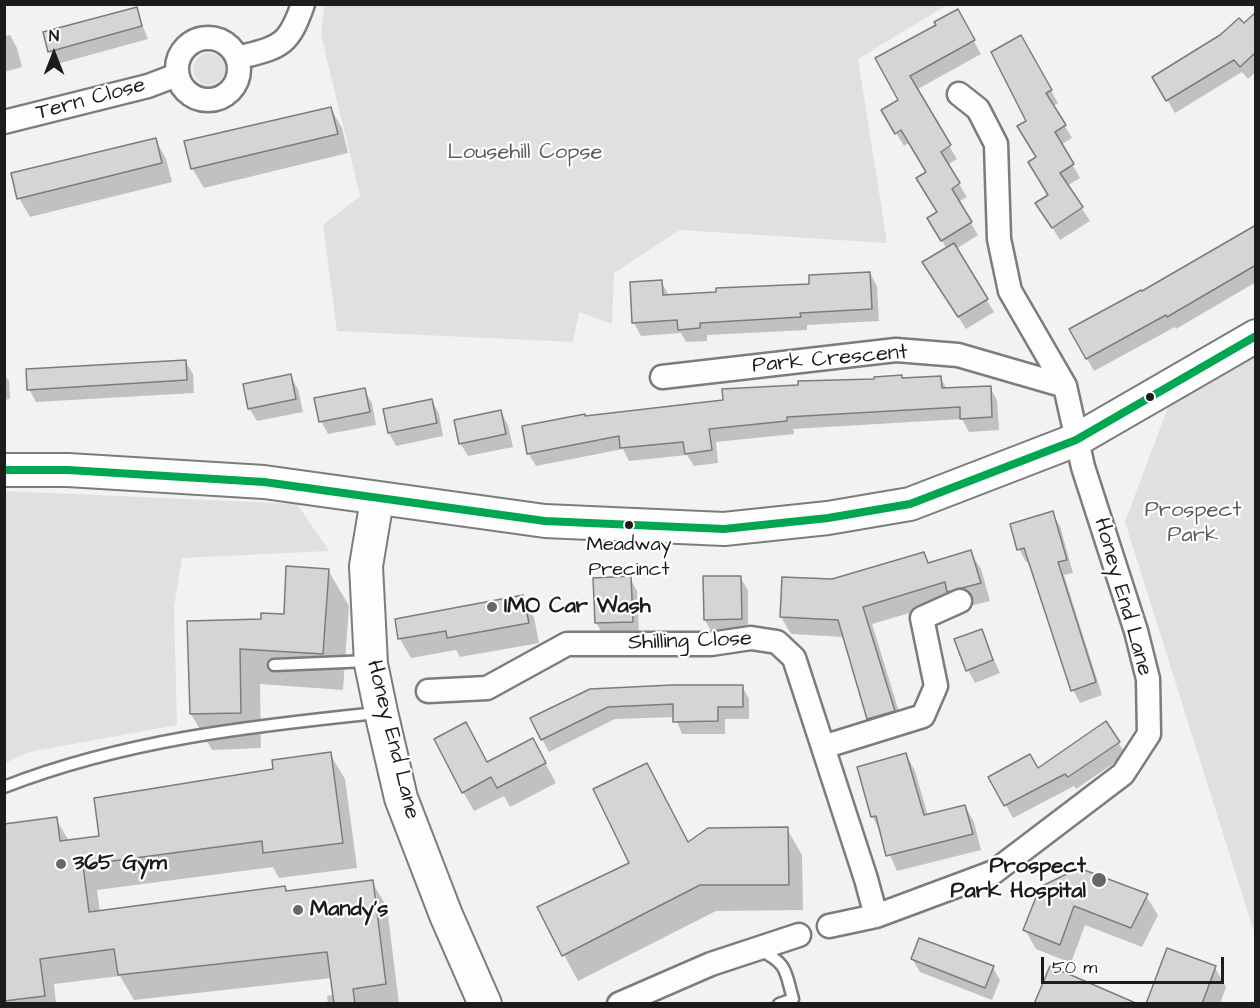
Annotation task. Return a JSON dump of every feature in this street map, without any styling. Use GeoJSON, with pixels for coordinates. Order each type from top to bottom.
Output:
{"type":"FeatureCollection","features":[{"type":"Feature","properties":{"kind":"street"},"geometry":{"type":"LineString","coordinates":[[237,58],[277,47],[294,31],[303,4]]}},
{"type":"Feature","properties":{"kind":"street"},"geometry":{"type":"LineString","coordinates":[[204,38],[224,43],[237,58],[238,79],[233,88],[215,100],[195,98],[187,92],[177,75],[177,65],[186,47],[204,38]]}},
{"type":"Feature","properties":{"kind":"street","name":"Tern Close"},"geometry":{"type":"LineString","coordinates":[[4,122],[148,86],[177,75]]}},
{"type":"Feature","properties":{"kind":"street","name":"Honey End Lane"},"geometry":{"type":"LineString","coordinates":[[829,926],[876,916],[994,872],[1122,774],[1149,734],[1148,679],[1136,631],[1076,440],[1065,386],[1010,291],[999,239],[996,144],[978,109],[959,94]]}},
{"type":"Feature","properties":{"kind":"street"},"geometry":{"type":"LineString","coordinates":[[4,470],[68,470],[264,482],[377,500],[544,521],[724,528],[828,518],[910,504],[1076,440],[1256,336]]}},
{"type":"Feature","properties":{"kind":"street","name":"Park Crescent"},"geometry":{"type":"LineString","coordinates":[[662,377],[896,350],[958,354],[1065,386]]}},
{"type":"Feature","properties":{"kind":"street","name":"Honey End Lane"},"geometry":{"type":"LineString","coordinates":[[377,500],[366,566],[371,661],[381,712],[401,798],[446,915],[485,1004]]}},
{"type":"Feature","properties":{"kind":"street"},"geometry":{"type":"LineString","coordinates":[[823,747],[923,716],[936,686],[922,618],[960,601]]}},
{"type":"Feature","properties":{"kind":"street","name":"Shilling Close"},"geometry":{"type":"LineString","coordinates":[[428,691],[487,688],[567,645],[711,644],[751,638],[777,642],[794,658],[876,916]]}},
{"type":"Feature","properties":{"kind":"street"},"geometry":{"type":"LineString","coordinates":[[619,1004],[711,964],[799,935]]}},
{"type":"Feature","properties":{"kind":"lane"},"geometry":{"type":"LineString","coordinates":[[274,665],[371,661]]}},
{"type":"Feature","properties":{"kind":"lane"},"geometry":{"type":"LineString","coordinates":[[4,787],[80,760],[139,745],[381,712]]}},
{"type":"Feature","properties":{"kind":"lane"},"geometry":{"type":"LineString","coordinates":[[759,950],[780,960],[783,967],[793,999],[779,1004]]}},
{"type":"Feature","properties":{"kind":"green space","name":"Lousehill Copse"},"geometry":{"type":"Polygon","coordinates":[[[324,4],[947,5],[858,59],[887,243],[680,230],[614,273],[612,324],[579,312],[573,342],[337,331],[323,225],[360,196],[321,35],[324,4]]]}},
{"type":"Feature","properties":{"kind":"green space"},"geometry":{"type":"Polygon","coordinates":[[[209,53],[220,58],[225,69],[220,80],[209,85],[198,80],[193,69],[198,58],[209,53]]]}},
{"type":"Feature","properties":{"kind":"green space","name":"Prospect Park"},"geometry":{"type":"Polygon","coordinates":[[[1255,353],[1255,935],[1125,522],[1170,402],[1255,353]]]}},
{"type":"Feature","properties":{"kind":"green space"},"geometry":{"type":"Polygon","coordinates":[[[5,491],[297,504],[329,551],[182,558],[174,607],[177,725],[29,752],[5,763],[5,491]]]}},
{"type":"Feature","properties":{"kind":"building"},"geometry":{"type":"Polygon","coordinates":[[[137,7],[142,26],[48,52],[43,32],[137,7]]]}},
{"type":"Feature","properties":{"kind":"building"},"geometry":{"type":"Polygon","coordinates":[[[958,9],[975,40],[910,76],[951,145],[941,152],[960,183],[952,189],[972,222],[941,241],[927,218],[937,212],[916,178],[926,172],[901,130],[895,134],[881,110],[898,100],[875,58],[936,25],[934,22],[958,9]]]}},
{"type":"Feature","properties":{"kind":"building"},"geometry":{"type":"Polygon","coordinates":[[[1256,12],[1256,52],[1240,67],[1234,60],[1166,101],[1152,77],[1220,35],[1239,18],[1244,23],[1256,12]]]}},
{"type":"Feature","properties":{"kind":"building"},"geometry":{"type":"Polygon","coordinates":[[[1021,35],[1052,90],[1046,93],[1066,125],[1055,132],[1074,164],[1060,173],[1083,207],[1052,228],[1035,203],[1048,195],[1028,162],[1036,157],[1017,126],[1026,121],[991,52],[1021,35]]]}},
{"type":"Feature","properties":{"kind":"building"},"geometry":{"type":"Polygon","coordinates":[[[331,107],[338,134],[191,169],[184,141],[331,107]]]}},
{"type":"Feature","properties":{"kind":"building"},"geometry":{"type":"Polygon","coordinates":[[[156,138],[162,163],[17,199],[11,173],[156,138]]]}},
{"type":"Feature","properties":{"kind":"building"},"geometry":{"type":"Polygon","coordinates":[[[1256,225],[1256,265],[1167,317],[1166,315],[1086,359],[1069,329],[1142,291],[1256,225]]]}},
{"type":"Feature","properties":{"kind":"building"},"geometry":{"type":"Polygon","coordinates":[[[954,243],[988,299],[958,317],[922,262],[954,243]]]}},
{"type":"Feature","properties":{"kind":"building"},"geometry":{"type":"Polygon","coordinates":[[[870,272],[872,309],[800,313],[801,317],[700,323],[700,328],[678,330],[677,320],[632,323],[630,282],[662,280],[663,295],[716,292],[716,288],[809,284],[809,275],[870,272]]]}},
{"type":"Feature","properties":{"kind":"building"},"geometry":{"type":"Polygon","coordinates":[[[186,360],[187,380],[27,390],[26,369],[186,360]]]}},
{"type":"Feature","properties":{"kind":"building"},"geometry":{"type":"Polygon","coordinates":[[[291,374],[296,399],[248,409],[243,384],[291,374]]]}},
{"type":"Feature","properties":{"kind":"building"},"geometry":{"type":"Polygon","coordinates":[[[902,375],[902,378],[941,376],[942,388],[991,386],[992,417],[960,419],[960,407],[787,417],[787,421],[709,429],[712,450],[685,454],[683,442],[620,448],[619,436],[527,454],[522,426],[585,414],[585,416],[723,400],[722,389],[798,385],[798,381],[874,379],[874,377],[902,375]]]}},
{"type":"Feature","properties":{"kind":"building"},"geometry":{"type":"Polygon","coordinates":[[[365,388],[370,412],[319,422],[314,398],[365,388]]]}},
{"type":"Feature","properties":{"kind":"building"},"geometry":{"type":"Polygon","coordinates":[[[432,399],[437,423],[388,433],[383,409],[432,399]]]}},
{"type":"Feature","properties":{"kind":"building"},"geometry":{"type":"Polygon","coordinates":[[[501,410],[506,434],[459,444],[454,420],[501,410]]]}},
{"type":"Feature","properties":{"kind":"building"},"geometry":{"type":"Polygon","coordinates":[[[1053,511],[1067,560],[1058,562],[1096,682],[1071,691],[1024,548],[1017,550],[1010,524],[1053,511]]]}},
{"type":"Feature","properties":{"kind":"building"},"geometry":{"type":"Polygon","coordinates":[[[971,550],[981,583],[947,592],[945,582],[863,607],[895,711],[867,719],[838,620],[780,617],[782,577],[832,579],[924,552],[928,563],[971,550]]]}},
{"type":"Feature","properties":{"kind":"building"},"geometry":{"type":"Polygon","coordinates":[[[286,566],[329,569],[323,654],[240,649],[241,713],[190,714],[187,621],[261,619],[261,613],[284,614],[286,566]]]}},
{"type":"Feature","properties":{"kind":"building"},"geometry":{"type":"Polygon","coordinates":[[[631,576],[633,622],[595,623],[593,578],[631,576]]]}},
{"type":"Feature","properties":{"kind":"building"},"geometry":{"type":"Polygon","coordinates":[[[703,576],[741,576],[742,619],[704,620],[703,576]]]}},
{"type":"Feature","properties":{"kind":"building","name":"IMO Car Wash"},"geometry":{"type":"Polygon","coordinates":[[[523,595],[529,623],[447,638],[446,631],[398,639],[395,619],[523,595]]]}},
{"type":"Feature","properties":{"kind":"building"},"geometry":{"type":"Polygon","coordinates":[[[982,629],[993,660],[966,671],[954,639],[982,629]]]}},
{"type":"Feature","properties":{"kind":"building"},"geometry":{"type":"Polygon","coordinates":[[[672,685],[743,685],[743,707],[718,707],[718,721],[673,722],[673,704],[608,707],[541,740],[530,718],[590,689],[672,685]]]}},
{"type":"Feature","properties":{"kind":"building"},"geometry":{"type":"Polygon","coordinates":[[[1106,721],[1120,742],[1068,777],[1065,774],[1004,806],[988,777],[1030,754],[1038,768],[1106,721]]]}},
{"type":"Feature","properties":{"kind":"building"},"geometry":{"type":"Polygon","coordinates":[[[466,722],[487,762],[533,738],[546,763],[497,788],[491,777],[462,793],[434,739],[466,722]]]}},
{"type":"Feature","properties":{"kind":"building"},"geometry":{"type":"Polygon","coordinates":[[[331,752],[343,843],[263,853],[262,841],[83,865],[89,912],[285,886],[286,891],[373,880],[386,984],[353,989],[355,1004],[334,1004],[327,952],[118,975],[114,949],[40,959],[45,996],[4,1001],[4,824],[57,817],[60,841],[99,836],[94,798],[273,769],[272,760],[331,752]]]}},
{"type":"Feature","properties":{"kind":"building"},"geometry":{"type":"Polygon","coordinates":[[[906,753],[924,815],[965,805],[973,834],[886,856],[876,816],[871,817],[857,767],[906,753]]]}},
{"type":"Feature","properties":{"kind":"building"},"geometry":{"type":"Polygon","coordinates":[[[647,763],[688,842],[708,828],[788,827],[789,885],[700,885],[562,956],[537,907],[629,863],[593,789],[647,763]]]}},
{"type":"Feature","properties":{"kind":"building"},"geometry":{"type":"Polygon","coordinates":[[[1079,868],[1148,894],[1131,928],[1074,906],[1060,945],[1023,930],[1040,887],[1079,868]]]}},
{"type":"Feature","properties":{"kind":"building"},"geometry":{"type":"Polygon","coordinates":[[[919,938],[994,966],[985,988],[911,959],[919,938]]]}},
{"type":"Feature","properties":{"kind":"building"},"geometry":{"type":"Polygon","coordinates":[[[1167,948],[1216,966],[1202,1004],[1146,1004],[1167,948]]]}},
{"type":"Feature","properties":{"kind":"building"},"geometry":{"type":"Polygon","coordinates":[[[1050,966],[1138,1004],[1034,1004],[1050,966]]]}},
{"type":"Feature","properties":{"kind":"transit line"},"geometry":{"type":"LineString","coordinates":[[4,470],[68,470],[264,482],[545,521],[724,529],[828,518],[910,504],[1076,440],[1256,336]]}},
{"type":"Feature","properties":{"kind":"place","name":"Meadway Precinct"},"geometry":{"type":"Point","coordinates":[629,525]}},
{"type":"Feature","properties":{"kind":"place","name":"IMO Car Wash"},"geometry":{"type":"Point","coordinates":[492,607]}},
{"type":"Feature","properties":{"kind":"place","name":"365 Gym"},"geometry":{"type":"Point","coordinates":[61,864]}},
{"type":"Feature","properties":{"kind":"place","name":"Prospect Park Hospital"},"geometry":{"type":"Point","coordinates":[1099,880]}},
{"type":"Feature","properties":{"kind":"place","name":"Mandy’s"},"geometry":{"type":"Point","coordinates":[298,910]}}]}
